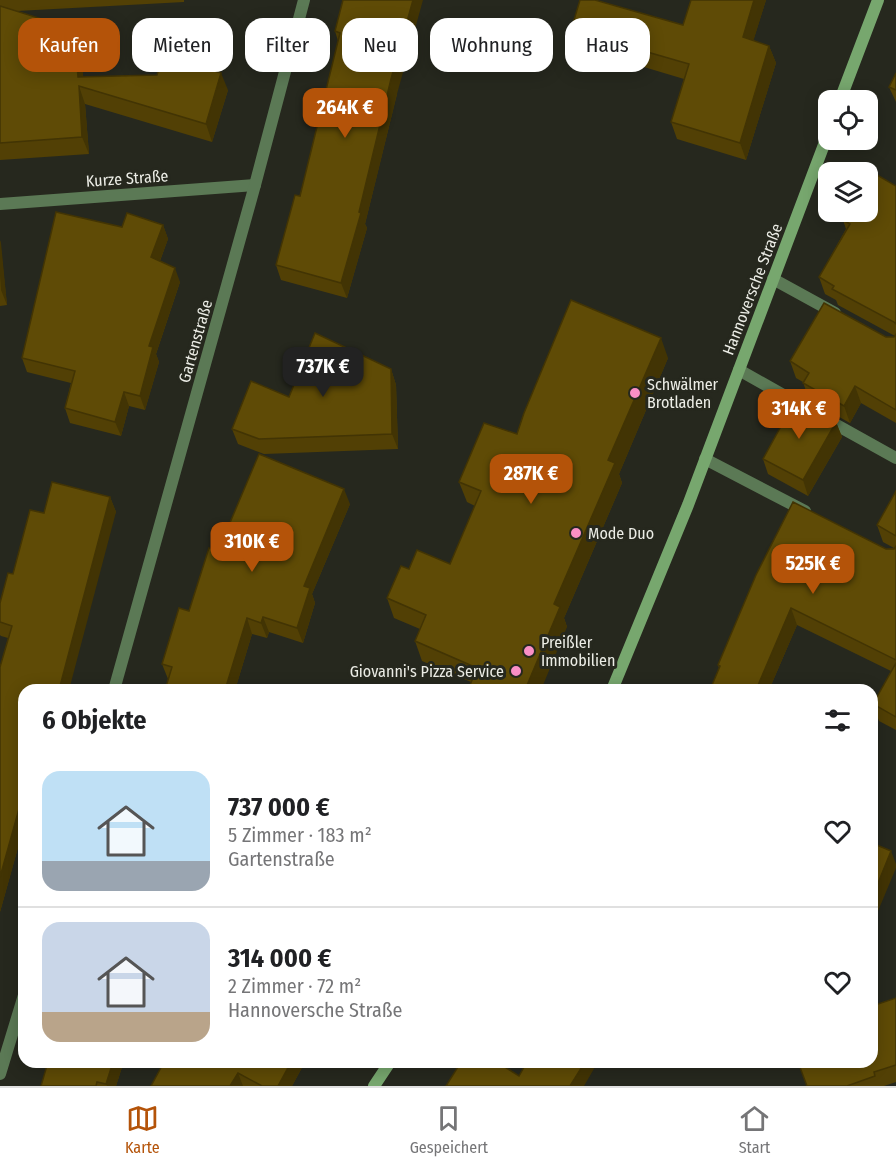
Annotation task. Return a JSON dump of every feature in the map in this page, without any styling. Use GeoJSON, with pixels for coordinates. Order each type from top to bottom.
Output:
{"type":"FeatureCollection","features":[{"type":"Feature","properties":{"kind":"main road"},"geometry":{"type":"LineString","coordinates":[[844,90],[878,0]]}},
{"type":"Feature","properties":{"kind":"main road","name":"Hannoversche Straße"},"geometry":{"type":"LineString","coordinates":[[614,684],[688,505],[822,150]]}},
{"type":"Feature","properties":{"kind":"main road"},"geometry":{"type":"LineString","coordinates":[[374,1086],[386,1068]]}},
{"type":"Feature","properties":{"kind":"street","name":"Gartenstraße"},"geometry":{"type":"LineString","coordinates":[[116,684],[255,185],[304,0]]}},
{"type":"Feature","properties":{"kind":"street","name":"Kurze Straße"},"geometry":{"type":"LineString","coordinates":[[0,204],[255,185]]}},
{"type":"Feature","properties":{"kind":"street"},"geometry":{"type":"LineString","coordinates":[[773,279],[845,318]]}},
{"type":"Feature","properties":{"kind":"street"},"geometry":{"type":"LineString","coordinates":[[739,370],[896,458]]}},
{"type":"Feature","properties":{"kind":"street"},"geometry":{"type":"LineString","coordinates":[[705,459],[811,514]]}},
{"type":"Feature","properties":{"kind":"street"},"geometry":{"type":"LineString","coordinates":[[0,1074],[18,1015]]}},
{"type":"Feature","properties":{"kind":"building"},"geometry":{"type":"Polygon","coordinates":[[[343,0],[413,0],[408,18],[342,18],[342,72],[393,72],[359,212],[361,213],[341,283],[276,265],[295,195],[300,196],[340,33],[335,31],[343,0]]]}},
{"type":"Feature","properties":{"kind":"building"},"geometry":{"type":"Polygon","coordinates":[[[580,0],[595,0],[683,25],[691,0],[754,0],[743,37],[769,46],[740,143],[671,122],[689,64],[650,53],[650,18],[575,18],[580,0]]]}},
{"type":"Feature","properties":{"kind":"building"},"geometry":{"type":"Polygon","coordinates":[[[0,6],[39,18],[18,18],[18,72],[78,72],[78,77],[157,75],[158,72],[221,73],[206,124],[79,86],[82,137],[0,143],[0,6]]]}},
{"type":"Feature","properties":{"kind":"building"},"geometry":{"type":"Polygon","coordinates":[[[896,73],[896,90],[889,87],[896,73]]]}},
{"type":"Feature","properties":{"kind":"building"},"geometry":{"type":"Polygon","coordinates":[[[878,176],[896,186],[896,324],[832,289],[834,286],[819,277],[850,224],[846,222],[878,222],[878,176]]]}},
{"type":"Feature","properties":{"kind":"building"},"geometry":{"type":"Polygon","coordinates":[[[56,212],[122,227],[127,213],[163,225],[151,257],[175,268],[149,346],[153,347],[140,396],[124,392],[115,422],[65,408],[75,371],[22,358],[56,212]]]}},
{"type":"Feature","properties":{"kind":"building"},"geometry":{"type":"Polygon","coordinates":[[[571,300],[661,338],[608,460],[615,463],[554,604],[560,607],[528,684],[470,684],[477,668],[415,641],[426,615],[387,598],[401,566],[409,569],[417,550],[450,564],[481,491],[459,482],[484,423],[517,434],[571,300]]]}},
{"type":"Feature","properties":{"kind":"building"},"geometry":{"type":"Polygon","coordinates":[[[824,303],[886,337],[894,337],[896,334],[896,410],[855,386],[844,406],[803,383],[809,373],[790,361],[824,303]]]}},
{"type":"Feature","properties":{"kind":"building"},"geometry":{"type":"Polygon","coordinates":[[[315,333],[391,369],[392,434],[259,439],[232,429],[251,381],[289,397],[315,333]]]}},
{"type":"Feature","properties":{"kind":"building"},"geometry":{"type":"Polygon","coordinates":[[[796,399],[836,422],[803,480],[763,459],[796,399]]]}},
{"type":"Feature","properties":{"kind":"building"},"geometry":{"type":"Polygon","coordinates":[[[259,454],[344,489],[304,586],[310,588],[297,628],[263,617],[261,623],[247,618],[227,684],[167,684],[172,667],[162,664],[179,608],[189,611],[209,548],[218,551],[259,454]]]}},
{"type":"Feature","properties":{"kind":"building"},"geometry":{"type":"Polygon","coordinates":[[[52,482],[110,497],[61,684],[18,684],[18,812],[0,877],[0,667],[12,626],[0,622],[0,603],[8,573],[13,574],[30,510],[44,513],[52,482]]]}},
{"type":"Feature","properties":{"kind":"building"},"geometry":{"type":"Polygon","coordinates":[[[896,491],[896,536],[877,525],[896,491]]]}},
{"type":"Feature","properties":{"kind":"building"},"geometry":{"type":"Polygon","coordinates":[[[793,502],[886,549],[894,549],[896,546],[896,660],[791,608],[759,684],[712,684],[720,666],[718,665],[756,575],[793,502]]]}},
{"type":"Feature","properties":{"kind":"building"},"geometry":{"type":"Polygon","coordinates":[[[896,663],[896,717],[878,707],[878,695],[896,663]]]}},
{"type":"Feature","properties":{"kind":"building"},"geometry":{"type":"Polygon","coordinates":[[[878,846],[891,851],[878,883],[878,846]]]}},
{"type":"Feature","properties":{"kind":"building"},"geometry":{"type":"Polygon","coordinates":[[[896,998],[896,1065],[874,1072],[875,1076],[847,1086],[807,1086],[800,1068],[878,1068],[878,1004],[896,998]]]}},
{"type":"Feature","properties":{"kind":"building"},"geometry":{"type":"Polygon","coordinates":[[[46,1068],[111,1068],[106,1084],[97,1082],[96,1086],[41,1086],[46,1068]]]}},
{"type":"Feature","properties":{"kind":"building"},"geometry":{"type":"Polygon","coordinates":[[[161,1068],[288,1068],[278,1086],[262,1086],[238,1073],[230,1086],[151,1086],[161,1068]]]}},
{"type":"Feature","properties":{"kind":"building"},"geometry":{"type":"Polygon","coordinates":[[[457,1068],[506,1068],[519,1076],[524,1068],[581,1068],[570,1086],[446,1086],[457,1068]]]}},
{"type":"Feature","properties":{"kind":"place","name":"Schwälmer Brotladen"},"geometry":{"type":"Point","coordinates":[635,393]}},
{"type":"Feature","properties":{"kind":"place","name":"Mode Duo"},"geometry":{"type":"Point","coordinates":[576,533]}},
{"type":"Feature","properties":{"kind":"place","name":"Preißler Immobilien"},"geometry":{"type":"Point","coordinates":[529,651]}},
{"type":"Feature","properties":{"kind":"place","name":"Giovanni's Pizza Service"},"geometry":{"type":"Point","coordinates":[516,671]}}]}
